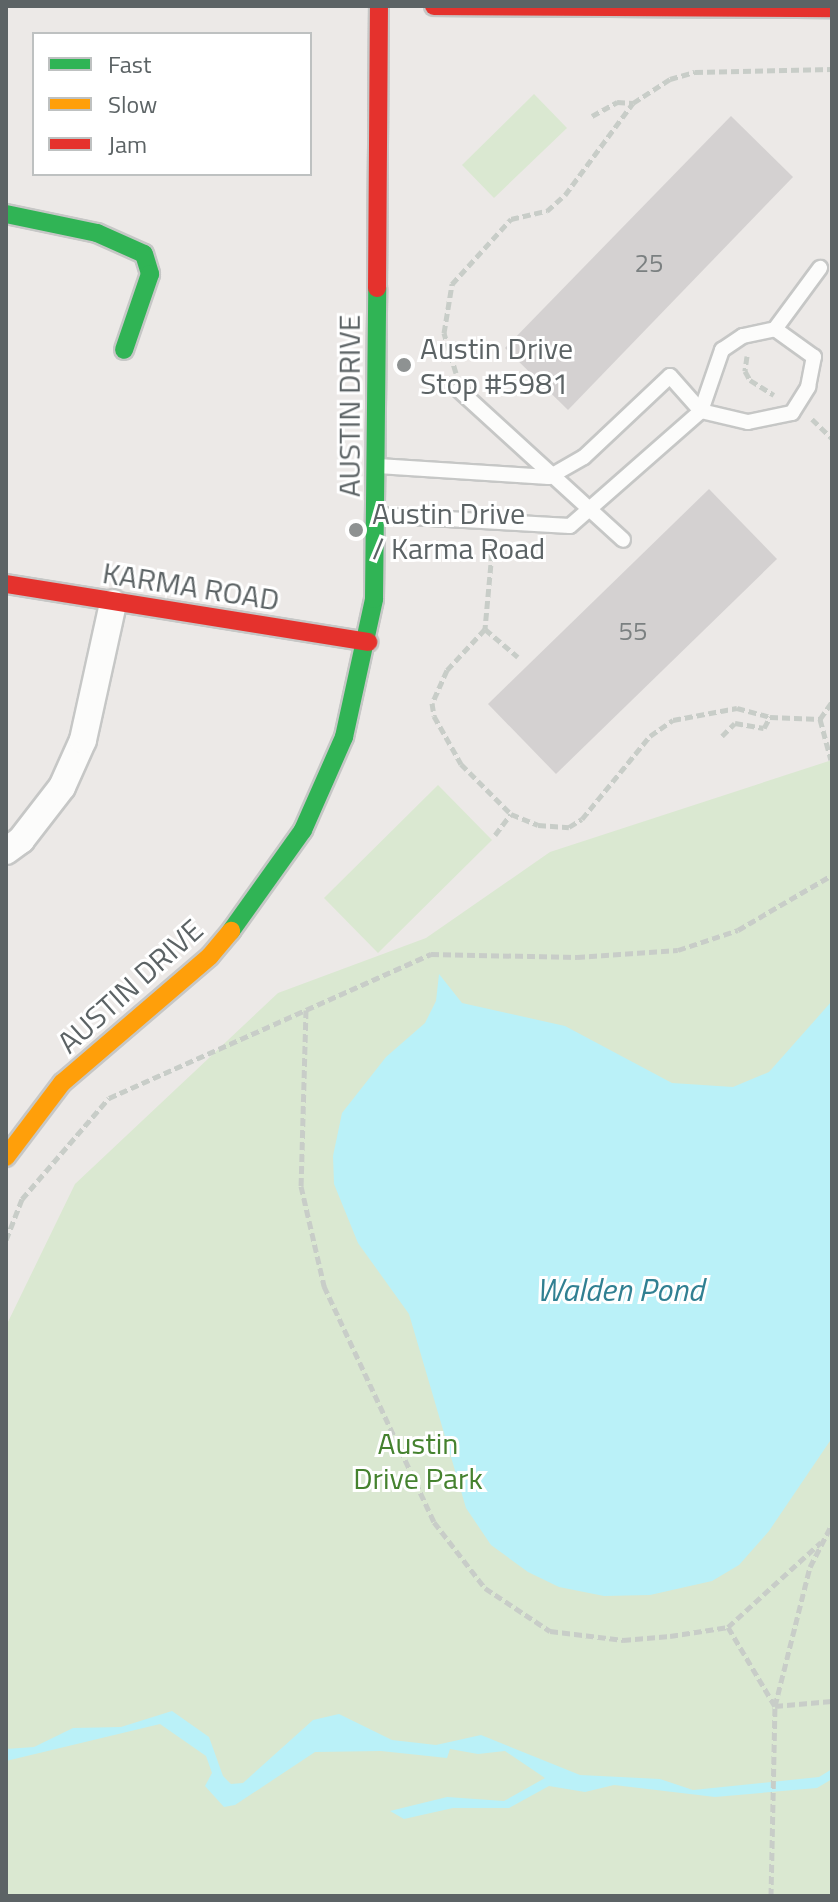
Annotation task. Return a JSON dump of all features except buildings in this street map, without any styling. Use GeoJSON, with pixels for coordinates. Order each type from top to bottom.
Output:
{"type":"FeatureCollection","features":[{"type":"Feature","properties":{"kind":"street","name":"AUSTIN DRIVE"},"geometry":{"type":"LineString","coordinates":[[6,1157],[62,1083],[210,956],[263,893],[303,830],[344,737],[368,642],[377,515],[379,6]]}},
{"type":"Feature","properties":{"kind":"street"},"geometry":{"type":"LineString","coordinates":[[434,6],[832,8]]}},
{"type":"Feature","properties":{"kind":"street"},"geometry":{"type":"LineString","coordinates":[[6,214],[97,233],[144,254],[150,274],[124,350]]}},
{"type":"Feature","properties":{"kind":"street","name":"KARMA ROAD"},"geometry":{"type":"LineString","coordinates":[[6,584],[368,642]]}},
{"type":"Feature","properties":{"kind":"street"},"geometry":{"type":"LineString","coordinates":[[6,851],[21,840],[62,787],[83,740],[113,603]]}},
{"type":"Feature","properties":{"kind":"lane"},"geometry":{"type":"LineString","coordinates":[[377,515],[570,526],[701,411],[722,350],[743,336],[775,329],[820,268]]}},
{"type":"Feature","properties":{"kind":"lane"},"geometry":{"type":"LineString","coordinates":[[377,466],[549,477],[584,457],[670,376],[701,411],[748,422],[792,413],[808,387],[814,357],[775,329]]}},
{"type":"Feature","properties":{"kind":"lane"},"geometry":{"type":"LineString","coordinates":[[459,390],[587,512],[623,540]]}},
{"type":"Feature","properties":{"kind":"path"},"geometry":{"type":"LineString","coordinates":[[459,390],[453,350],[444,333],[452,284],[511,219],[547,211],[565,195],[633,103],[670,79],[695,72],[832,69]]}},
{"type":"Feature","properties":{"kind":"path"},"geometry":{"type":"LineString","coordinates":[[592,116],[617,102],[633,103]]}},
{"type":"Feature","properties":{"kind":"path"},"geometry":{"type":"LineString","coordinates":[[743,336],[745,371],[775,395],[784,415]]}},
{"type":"Feature","properties":{"kind":"path"},"geometry":{"type":"LineString","coordinates":[[494,521],[485,629],[447,670],[432,703],[434,716],[461,764],[511,814],[538,825],[569,827],[582,819],[650,736],[673,720],[711,709],[737,708],[770,717],[820,719]]}},
{"type":"Feature","properties":{"kind":"path"},"geometry":{"type":"LineString","coordinates":[[485,629],[518,657]]}},
{"type":"Feature","properties":{"kind":"path"},"geometry":{"type":"LineString","coordinates":[[820,719],[832,702]]}},
{"type":"Feature","properties":{"kind":"path"},"geometry":{"type":"LineString","coordinates":[[722,736],[735,723],[764,728],[770,717]]}},
{"type":"Feature","properties":{"kind":"path"},"geometry":{"type":"LineString","coordinates":[[820,719],[831,760]]}},
{"type":"Feature","properties":{"kind":"path"},"geometry":{"type":"LineString","coordinates":[[495,835],[511,814]]}},
{"type":"Feature","properties":{"kind":"path"},"geometry":{"type":"LineString","coordinates":[[6,1240],[22,1199],[109,1098],[431,954],[577,957],[678,950],[738,930],[832,875]]}},
{"type":"Feature","properties":{"kind":"path"},"geometry":{"type":"LineString","coordinates":[[306,1010],[301,1186],[324,1286],[434,1522],[485,1588],[550,1631],[623,1640],[728,1627],[821,1542]]}},
{"type":"Feature","properties":{"kind":"path"},"geometry":{"type":"LineString","coordinates":[[771,1896],[775,1706],[810,1567],[832,1524]]}},
{"type":"Feature","properties":{"kind":"path"},"geometry":{"type":"LineString","coordinates":[[728,1627],[775,1706]]}},
{"type":"Feature","properties":{"kind":"path"},"geometry":{"type":"LineString","coordinates":[[775,1706],[832,1701]]}},
{"type":"Feature","properties":{"kind":"green space"},"geometry":{"type":"Polygon","coordinates":[[[534,94],[567,128],[494,198],[462,165],[534,94]]]}},
{"type":"Feature","properties":{"kind":"green space","name":"Austin Drive Park"},"geometry":{"type":"Polygon","coordinates":[[[832,760],[832,1896],[6,1896],[6,1326],[75,1184],[278,993],[426,938],[550,852],[832,760]]]}},
{"type":"Feature","properties":{"kind":"green space"},"geometry":{"type":"Polygon","coordinates":[[[438,785],[492,840],[378,953],[324,898],[438,785]]]}},
{"type":"Feature","properties":{"kind":"water","name":"Walden Pond"},"geometry":{"type":"Polygon","coordinates":[[[439,974],[462,1003],[565,1026],[672,1083],[733,1087],[769,1072],[832,1001],[832,1438],[769,1531],[739,1565],[712,1581],[650,1595],[604,1596],[559,1587],[528,1572],[491,1545],[466,1508],[409,1314],[358,1243],[334,1184],[333,1156],[342,1113],[386,1057],[425,1023],[436,1001],[439,974]]]}},
{"type":"Feature","properties":{"kind":"water"},"geometry":{"type":"Polygon","coordinates":[[[172,1711],[209,1737],[223,1776],[231,1784],[243,1783],[313,1720],[339,1714],[392,1740],[436,1745],[481,1735],[580,1775],[660,1779],[693,1790],[819,1777],[832,1769],[832,1779],[817,1788],[715,1797],[614,1785],[585,1792],[549,1786],[509,1808],[453,1808],[404,1819],[390,1811],[447,1797],[504,1801],[545,1778],[505,1751],[478,1754],[450,1749],[447,1758],[381,1751],[315,1752],[235,1805],[224,1807],[205,1786],[212,1773],[206,1756],[160,1724],[6,1761],[6,1749],[34,1747],[73,1728],[121,1727],[172,1711]]]}},
{"type":"Feature","properties":{"kind":"traffic: fast"},"geometry":{"type":"LineString","coordinates":[[6,214],[97,233],[144,254],[150,274],[124,350]]}},
{"type":"Feature","properties":{"kind":"traffic: fast"},"geometry":{"type":"LineString","coordinates":[[231,931],[303,830],[344,737],[374,599],[377,288]]}},
{"type":"Feature","properties":{"kind":"traffic: slow"},"geometry":{"type":"LineString","coordinates":[[6,1157],[62,1083],[210,956],[231,931]]}},
{"type":"Feature","properties":{"kind":"traffic: jam"},"geometry":{"type":"LineString","coordinates":[[377,288],[379,6]]}},
{"type":"Feature","properties":{"kind":"traffic: jam"},"geometry":{"type":"LineString","coordinates":[[434,6],[832,8]]}},
{"type":"Feature","properties":{"kind":"traffic: jam"},"geometry":{"type":"LineString","coordinates":[[6,584],[368,642]]}},
{"type":"Feature","properties":{"kind":"place","name":"Austin Drive Stop #5981"},"geometry":{"type":"Point","coordinates":[404,365]}},
{"type":"Feature","properties":{"kind":"place","name":"Austin Drive / Karma Road"},"geometry":{"type":"Point","coordinates":[356,530]}}]}
